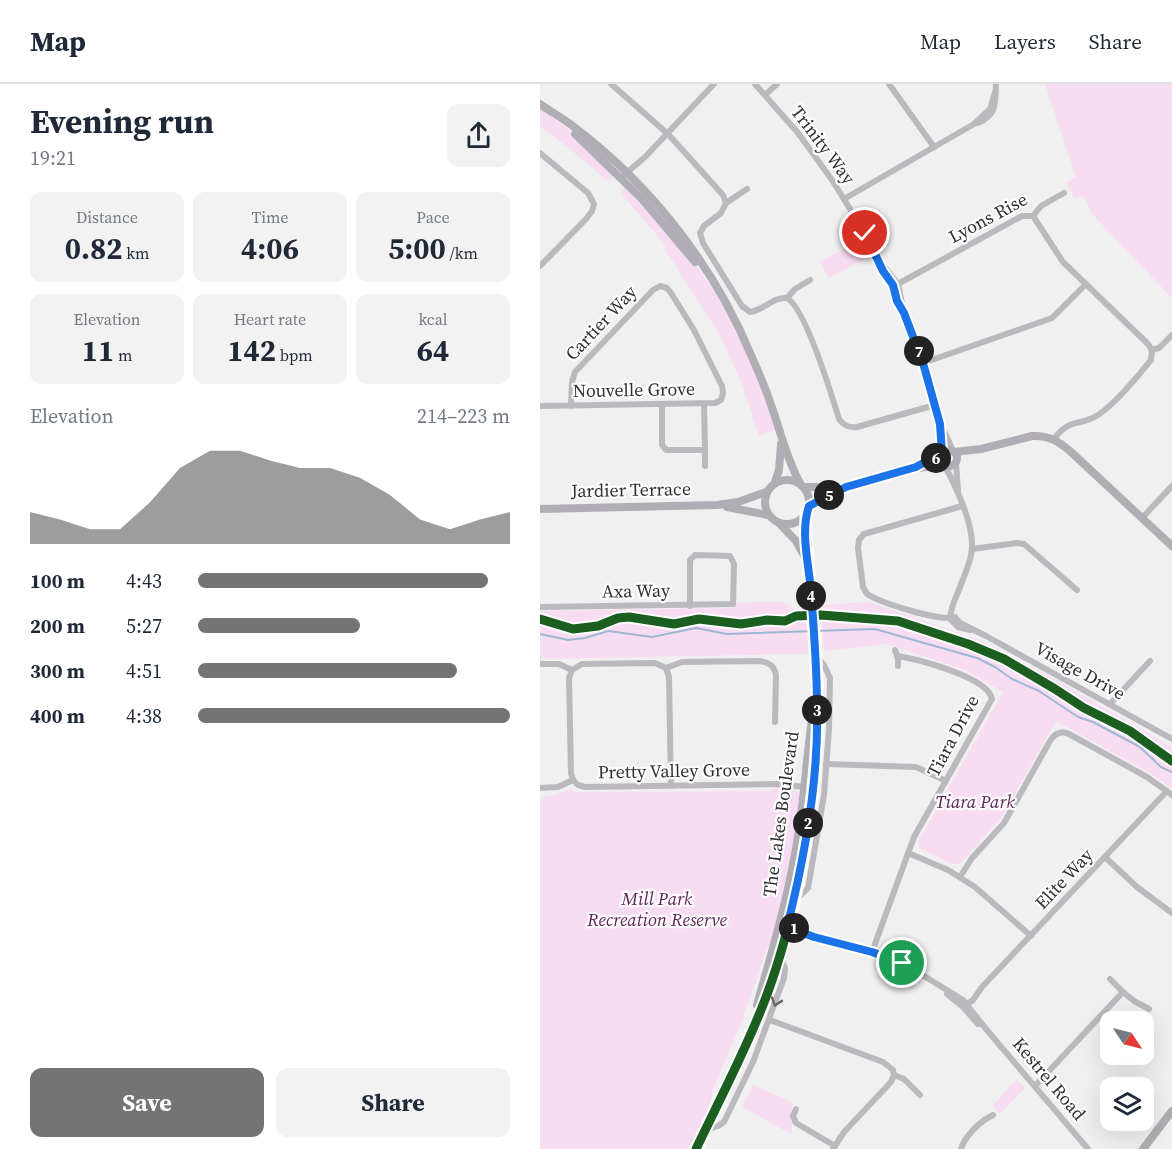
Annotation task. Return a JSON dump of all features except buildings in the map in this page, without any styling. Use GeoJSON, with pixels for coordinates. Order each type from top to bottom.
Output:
{"type":"FeatureCollection","features":[{"type":"Feature","properties":{"kind":"street"},"geometry":{"type":"LineString","coordinates":[[611,84],[668,134],[723,195],[726,203]]}},
{"type":"Feature","properties":{"kind":"street","name":"Trinity Way"},"geometry":{"type":"LineString","coordinates":[[755,84],[815,155],[844,199],[883,271],[896,284],[897,301],[904,313],[923,363],[940,424],[955,457],[959,493]]}},
{"type":"Feature","properties":{"kind":"street"},"geometry":{"type":"LineString","coordinates":[[765,95],[777,84]]}},
{"type":"Feature","properties":{"kind":"street"},"geometry":{"type":"LineString","coordinates":[[889,84],[934,147]]}},
{"type":"Feature","properties":{"kind":"street"},"geometry":{"type":"LineString","coordinates":[[844,199],[974,124],[990,109],[996,84]]}},
{"type":"Feature","properties":{"kind":"street"},"geometry":{"type":"LineString","coordinates":[[626,177],[714,85]]}},
{"type":"Feature","properties":{"kind":"street"},"geometry":{"type":"LineString","coordinates":[[543,106],[626,177],[720,293],[750,352],[793,470],[807,493],[808,510]]}},
{"type":"Feature","properties":{"kind":"street"},"geometry":{"type":"LineString","coordinates":[[540,153],[588,193],[593,200],[594,208],[540,266]]}},
{"type":"Feature","properties":{"kind":"street"},"geometry":{"type":"LineString","coordinates":[[747,189],[726,203],[721,213],[701,230],[700,237],[742,306],[750,312],[778,298],[787,298],[792,302],[825,377],[839,419],[844,425],[851,428],[857,427],[935,405]]}},
{"type":"Feature","properties":{"kind":"street","name":"Lyons Rise"},"geometry":{"type":"LineString","coordinates":[[896,284],[904,276],[924,269],[1022,216],[1033,216],[1041,206],[1064,193]]}},
{"type":"Feature","properties":{"kind":"street"},"geometry":{"type":"LineString","coordinates":[[1033,216],[1058,257],[1152,350]]}},
{"type":"Feature","properties":{"kind":"street"},"geometry":{"type":"LineString","coordinates":[[787,298],[795,289],[810,280]]}},
{"type":"Feature","properties":{"kind":"street"},"geometry":{"type":"LineString","coordinates":[[923,363],[1052,318],[1086,284]]}},
{"type":"Feature","properties":{"kind":"street","name":"Cartier Way"},"geometry":{"type":"LineString","coordinates":[[571,406],[572,382],[575,372],[653,290],[660,286],[667,288],[671,293],[694,330],[722,386],[723,395]]}},
{"type":"Feature","properties":{"kind":"street"},"geometry":{"type":"LineString","coordinates":[[1152,350],[1159,348],[1172,335]]}},
{"type":"Feature","properties":{"kind":"street"},"geometry":{"type":"LineString","coordinates":[[1056,441],[1062,428],[1094,417],[1106,409],[1151,360],[1152,350]]}},
{"type":"Feature","properties":{"kind":"street","name":"Nouvelle Grove"},"geometry":{"type":"LineString","coordinates":[[540,406],[704,404],[717,403],[723,395]]}},
{"type":"Feature","properties":{"kind":"street"},"geometry":{"type":"LineString","coordinates":[[662,404],[662,445],[664,449],[672,451],[705,450]]}},
{"type":"Feature","properties":{"kind":"street"},"geometry":{"type":"LineString","coordinates":[[704,404],[705,466]]}},
{"type":"Feature","properties":{"kind":"street","name":"Trinity Way"},"geometry":{"type":"LineString","coordinates":[[940,424],[942,454]]}},
{"type":"Feature","properties":{"kind":"street"},"geometry":{"type":"LineString","coordinates":[[780,432],[781,453],[775,482],[766,492],[764,504],[768,515],[779,523],[785,524],[797,522],[808,510],[846,487],[916,467],[947,450],[955,457]]}},
{"type":"Feature","properties":{"kind":"street"},"geometry":{"type":"LineString","coordinates":[[955,457],[1032,436],[1041,435],[1056,441],[1172,546]]}},
{"type":"Feature","properties":{"kind":"street"},"geometry":{"type":"LineString","coordinates":[[942,454],[940,461],[959,493],[972,549],[953,618]]}},
{"type":"Feature","properties":{"kind":"street"},"geometry":{"type":"LineString","coordinates":[[916,467],[952,466],[955,457]]}},
{"type":"Feature","properties":{"kind":"street"},"geometry":{"type":"LineString","coordinates":[[775,482],[788,479],[802,485],[846,487]]}},
{"type":"Feature","properties":{"kind":"street"},"geometry":{"type":"LineString","coordinates":[[1142,518],[1172,486]]}},
{"type":"Feature","properties":{"kind":"street","name":"Jardier Terrace"},"geometry":{"type":"LineString","coordinates":[[542,508],[717,505],[738,502],[766,492]]}},
{"type":"Feature","properties":{"kind":"street","name":"Jardier Terrace"},"geometry":{"type":"LineString","coordinates":[[717,505],[768,515]]}},
{"type":"Feature","properties":{"kind":"street","name":"Visage Drive"},"geometry":{"type":"LineString","coordinates":[[962,506],[860,537],[858,548],[861,577],[867,594],[937,618],[953,618],[1172,739]]}},
{"type":"Feature","properties":{"kind":"street","name":"The Lakes Boulevard"},"geometry":{"type":"LineString","coordinates":[[696,1149],[746,1043],[792,904],[803,851],[816,682],[815,638],[805,532],[808,510]]}},
{"type":"Feature","properties":{"kind":"street","name":"The Lakes Boulevard"},"geometry":{"type":"LineString","coordinates":[[779,523],[796,541],[808,563]]}},
{"type":"Feature","properties":{"kind":"street"},"geometry":{"type":"LineString","coordinates":[[972,549],[1024,544],[1077,590]]}},
{"type":"Feature","properties":{"kind":"street","name":"Axa Way"},"geometry":{"type":"LineString","coordinates":[[540,607],[690,606],[733,604],[734,564],[732,558],[724,555],[695,555],[689,563],[690,606]]}},
{"type":"Feature","properties":{"kind":"street","name":"Tiara Drive"},"geometry":{"type":"LineString","coordinates":[[872,952],[917,832],[988,709],[992,695],[986,688],[966,677],[896,653],[897,666]]}},
{"type":"Feature","properties":{"kind":"street","name":"The Lakes Boulevard"},"geometry":{"type":"LineString","coordinates":[[792,904],[806,891],[810,880],[826,764],[830,678],[824,665],[815,655]]}},
{"type":"Feature","properties":{"kind":"street"},"geometry":{"type":"LineString","coordinates":[[666,668],[682,662],[759,661],[768,663],[774,668],[776,675],[774,723]]}},
{"type":"Feature","properties":{"kind":"street"},"geometry":{"type":"LineString","coordinates":[[1110,704],[1150,661]]}},
{"type":"Feature","properties":{"kind":"street"},"geometry":{"type":"LineString","coordinates":[[573,780],[569,678],[572,670],[582,664],[655,663],[666,668],[669,676],[670,786]]}},
{"type":"Feature","properties":{"kind":"street"},"geometry":{"type":"LineString","coordinates":[[540,664],[558,664],[572,670]]}},
{"type":"Feature","properties":{"kind":"street"},"geometry":{"type":"LineString","coordinates":[[960,877],[972,858],[1004,823],[1050,741],[1057,733],[1070,734],[1147,777],[1169,793]]}},
{"type":"Feature","properties":{"kind":"street"},"geometry":{"type":"LineString","coordinates":[[826,764],[916,767],[946,782]]}},
{"type":"Feature","properties":{"kind":"street","name":"Pretty Valley Grove"},"geometry":{"type":"LineString","coordinates":[[540,788],[558,787],[573,780],[585,787],[777,784],[809,787]]}},
{"type":"Feature","properties":{"kind":"street","name":"The Lakes Boulevard"},"geometry":{"type":"LineString","coordinates":[[784,929],[809,787]]}},
{"type":"Feature","properties":{"kind":"street","name":"Elite Way"},"geometry":{"type":"LineString","coordinates":[[966,1004],[1169,793]]}},
{"type":"Feature","properties":{"kind":"street"},"geometry":{"type":"LineString","coordinates":[[908,853],[960,877],[985,894],[1031,936]]}},
{"type":"Feature","properties":{"kind":"street"},"geometry":{"type":"LineString","coordinates":[[1105,857],[1137,887],[1172,913]]}},
{"type":"Feature","properties":{"kind":"street","name":"Kestrel Road"},"geometry":{"type":"LineString","coordinates":[[784,929],[872,952],[902,963],[966,1004],[1088,1149]]}},
{"type":"Feature","properties":{"kind":"street","name":"The Lakes Boulevard"},"geometry":{"type":"LineString","coordinates":[[691,1149],[705,1130],[722,1124],[727,1118],[770,1020],[785,973],[784,963],[776,952]]}},
{"type":"Feature","properties":{"kind":"street"},"geometry":{"type":"LineString","coordinates":[[1110,980],[1137,1004],[1149,1009]]}},
{"type":"Feature","properties":{"kind":"street"},"geometry":{"type":"LineString","coordinates":[[1035,1086],[1123,992]]}},
{"type":"Feature","properties":{"kind":"street"},"geometry":{"type":"LineString","coordinates":[[770,1020],[883,1062],[892,1068],[894,1075],[887,1087],[844,1132],[834,1147],[796,1123],[794,1116],[796,1109]]}},
{"type":"Feature","properties":{"kind":"street"},"geometry":{"type":"LineString","coordinates":[[894,1075],[904,1079],[920,1095]]}},
{"type":"Feature","properties":{"kind":"street"},"geometry":{"type":"LineString","coordinates":[[1148,1147],[1172,1111]]}},
{"type":"Feature","properties":{"kind":"street"},"geometry":{"type":"LineString","coordinates":[[961,1149],[964,1141],[981,1123],[993,1115]]}},
{"type":"Feature","properties":{"kind":"green space"},"geometry":{"type":"Polygon","coordinates":[[[1045,84],[1172,84],[1172,298],[1092,214],[1083,195],[1075,199],[1066,183],[1076,177],[1045,84]]]}},
{"type":"Feature","properties":{"kind":"green space"},"geometry":{"type":"Polygon","coordinates":[[[540,109],[567,128],[614,174],[608,181],[540,127],[540,109]]]}},
{"type":"Feature","properties":{"kind":"green space"},"geometry":{"type":"Polygon","coordinates":[[[627,186],[685,250],[714,291],[745,349],[776,430],[759,436],[742,384],[720,335],[664,248],[666,246],[620,192],[627,186]]]}},
{"type":"Feature","properties":{"kind":"green space"},"geometry":{"type":"Polygon","coordinates":[[[856,242],[865,259],[829,278],[820,262],[856,242]]]}},
{"type":"Feature","properties":{"kind":"green space"},"geometry":{"type":"Polygon","coordinates":[[[781,601],[797,612],[805,622],[808,654],[540,659],[540,611],[730,608],[738,603],[781,601]]]}},
{"type":"Feature","properties":{"kind":"green space","name":"Tiara Park"},"geometry":{"type":"Polygon","coordinates":[[[869,602],[982,641],[1049,676],[1172,747],[1172,789],[1150,773],[1056,721],[1002,817],[960,864],[953,864],[919,848],[919,840],[1003,692],[965,670],[887,644],[824,651],[821,605],[869,602]]]}},
{"type":"Feature","properties":{"kind":"green space","name":"Mill Park Recreation Reserve"},"geometry":{"type":"Polygon","coordinates":[[[780,788],[794,790],[800,795],[796,834],[775,934],[766,951],[740,1026],[714,1087],[705,1121],[688,1149],[540,1149],[540,801],[545,796],[571,789],[576,792],[768,791],[780,788]]]}},
{"type":"Feature","properties":{"kind":"green space"},"geometry":{"type":"Polygon","coordinates":[[[1017,1079],[1025,1088],[1000,1114],[992,1106],[1017,1079]]]}},
{"type":"Feature","properties":{"kind":"green space"},"geometry":{"type":"Polygon","coordinates":[[[753,1085],[794,1103],[791,1111],[791,1134],[742,1107],[753,1085]]]}},
{"type":"Feature","properties":{"kind":"waterway"},"geometry":{"type":"LineString","coordinates":[[540,634],[568,640],[608,631],[652,637],[696,628],[727,634],[875,629],[977,658],[1012,679],[1039,691],[1078,717],[1093,722],[1140,747],[1161,767],[1172,772]]}},
{"type":"Feature","properties":{"kind":"cycle path"},"geometry":{"type":"LineString","coordinates":[[696,1149],[742,1054],[769,990],[790,918],[805,843],[811,806],[817,735],[816,664],[806,513]]}},
{"type":"Feature","properties":{"kind":"cycle path"},"geometry":{"type":"LineString","coordinates":[[540,619],[573,629],[598,626],[618,618],[629,617],[674,624],[699,619],[741,624],[767,620],[785,621],[796,616],[821,615],[898,621],[968,644],[1004,659],[1084,708],[1130,731],[1172,761]]}},
{"type":"Feature","properties":{"kind":"route"},"geometry":{"type":"LineString","coordinates":[[865,233],[883,271],[893,285],[895,296],[923,363],[940,424],[942,453],[916,467],[846,487],[809,506],[806,513],[805,532],[815,638],[817,735],[807,830],[787,927],[902,963]]}}]}
